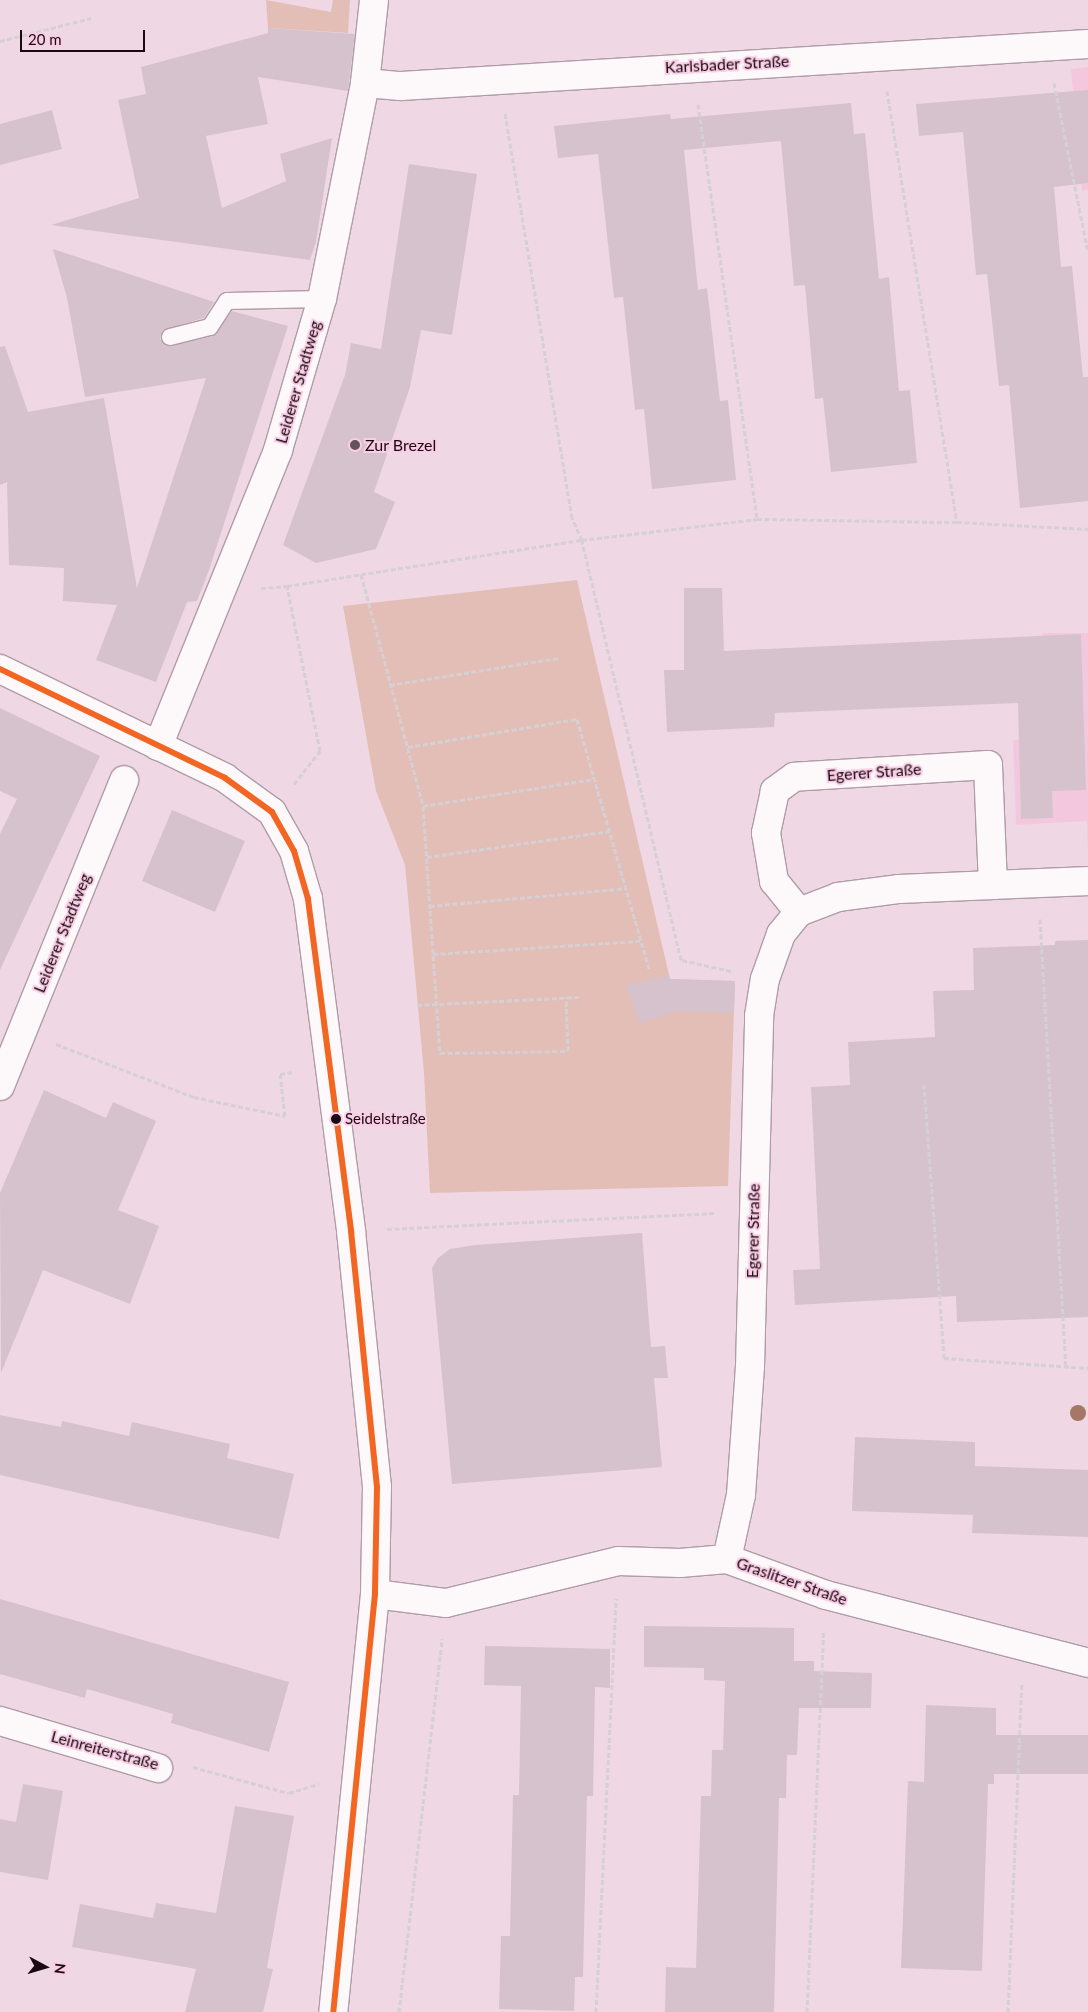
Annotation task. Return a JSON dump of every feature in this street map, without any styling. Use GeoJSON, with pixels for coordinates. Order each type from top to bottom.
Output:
{"type":"FeatureCollection","features":[{"type":"Feature","properties":{"kind":"street","name":"Leiderer Stadtweg"},"geometry":{"type":"LineString","coordinates":[[150,742],[278,450],[322,299],[366,83],[374,0]]}},
{"type":"Feature","properties":{"kind":"street","name":"Karlsbader Straße"},"geometry":{"type":"LineString","coordinates":[[366,83],[402,86],[693,66],[1088,44]]}},
{"type":"Feature","properties":{"kind":"street"},"geometry":{"type":"LineString","coordinates":[[0,670],[225,778],[272,812],[294,851],[308,899],[351,1231],[377,1487],[375,1594],[333,2012]]}},
{"type":"Feature","properties":{"kind":"street","name":"Egerer Straße"},"geometry":{"type":"LineString","coordinates":[[799,912],[774,881],[766,834],[775,791],[794,777],[988,765],[993,885]]}},
{"type":"Feature","properties":{"kind":"street","name":"Leiderer Stadtweg"},"geometry":{"type":"LineString","coordinates":[[0,1086],[124,780]]}},
{"type":"Feature","properties":{"kind":"street","name":"Egerer Straße"},"geometry":{"type":"LineString","coordinates":[[727,1559],[742,1476],[750,1367],[760,1016],[766,979],[781,934],[799,912],[838,896],[899,889],[1088,881]]}},
{"type":"Feature","properties":{"kind":"street","name":"Graslitzer Straße"},"geometry":{"type":"LineString","coordinates":[[375,1594],[446,1603],[618,1561],[680,1563],[727,1559],[826,1595],[1088,1663]]}},
{"type":"Feature","properties":{"kind":"street","name":"Leinreiterstraße"},"geometry":{"type":"LineString","coordinates":[[0,1721],[158,1768]]}},
{"type":"Feature","properties":{"kind":"lane"},"geometry":{"type":"LineString","coordinates":[[170,337],[210,327],[227,301],[322,299]]}},
{"type":"Feature","properties":{"kind":"path"},"geometry":{"type":"LineString","coordinates":[[0,41],[91,18]]}},
{"type":"Feature","properties":{"kind":"path"},"geometry":{"type":"LineString","coordinates":[[1047,47],[1088,251]]}},
{"type":"Feature","properties":{"kind":"path"},"geometry":{"type":"LineString","coordinates":[[882,55],[957,522]]}},
{"type":"Feature","properties":{"kind":"path"},"geometry":{"type":"LineString","coordinates":[[693,66],[757,519]]}},
{"type":"Feature","properties":{"kind":"path"},"geometry":{"type":"LineString","coordinates":[[503,79],[505,113],[572,518],[582,540],[681,960],[766,979]]}},
{"type":"Feature","properties":{"kind":"path"},"geometry":{"type":"LineString","coordinates":[[272,812],[320,751],[287,586],[582,540],[757,519],[957,522],[1088,529]]}},
{"type":"Feature","properties":{"kind":"path"},"geometry":{"type":"LineString","coordinates":[[361,574],[423,806],[440,1053],[568,1051],[566,997]]}},
{"type":"Feature","properties":{"kind":"path"},"geometry":{"type":"LineString","coordinates":[[390,685],[560,658]]}},
{"type":"Feature","properties":{"kind":"path"},"geometry":{"type":"LineString","coordinates":[[408,747],[577,719],[649,969]]}},
{"type":"Feature","properties":{"kind":"path"},"geometry":{"type":"LineString","coordinates":[[423,806],[594,779]]}},
{"type":"Feature","properties":{"kind":"path"},"geometry":{"type":"LineString","coordinates":[[427,857],[610,832]]}},
{"type":"Feature","properties":{"kind":"path"},"geometry":{"type":"LineString","coordinates":[[1038,883],[1066,1367]]}},
{"type":"Feature","properties":{"kind":"path"},"geometry":{"type":"LineString","coordinates":[[430,906],[626,888]]}},
{"type":"Feature","properties":{"kind":"path"},"geometry":{"type":"LineString","coordinates":[[433,954],[642,941]]}},
{"type":"Feature","properties":{"kind":"path"},"geometry":{"type":"LineString","coordinates":[[418,1005],[580,996]]}},
{"type":"Feature","properties":{"kind":"path"},"geometry":{"type":"LineString","coordinates":[[22,1032],[194,1097],[285,1116],[280,1074],[329,1066]]}},
{"type":"Feature","properties":{"kind":"path"},"geometry":{"type":"LineString","coordinates":[[924,1084],[944,1358],[1088,1368]]}},
{"type":"Feature","properties":{"kind":"path"},"geometry":{"type":"LineString","coordinates":[[351,1231],[753,1211]]}},
{"type":"Feature","properties":{"kind":"path"},"geometry":{"type":"LineString","coordinates":[[596,2012],[618,1561]]}},
{"type":"Feature","properties":{"kind":"path"},"geometry":{"type":"LineString","coordinates":[[807,2012],[826,1595]]}},
{"type":"Feature","properties":{"kind":"path"},"geometry":{"type":"LineString","coordinates":[[399,2012],[446,1603]]}},
{"type":"Feature","properties":{"kind":"path"},"geometry":{"type":"LineString","coordinates":[[1008,2012],[1024,1647]]}},
{"type":"Feature","properties":{"kind":"path","name":"Leinreiterstraße"},"geometry":{"type":"LineString","coordinates":[[158,1768],[182,1764],[289,1793],[327,1781]]}},
{"type":"Feature","properties":{"kind":"shaded area"},"geometry":{"type":"Polygon","coordinates":[[[266,0],[331,12],[333,0],[350,0],[348,33],[268,28],[266,0]]]}},
{"type":"Feature","properties":{"kind":"shaded area"},"geometry":{"type":"Polygon","coordinates":[[[1088,67],[1088,190],[1082,191],[1071,69],[1088,67]]]}},
{"type":"Feature","properties":{"kind":"shaded area"},"geometry":{"type":"Polygon","coordinates":[[[577,580],[670,979],[735,981],[728,1186],[430,1193],[424,1073],[405,865],[376,791],[343,606],[577,580]]]}},
{"type":"Feature","properties":{"kind":"shaded area"},"geometry":{"type":"Polygon","coordinates":[[[1043,633],[1088,633],[1088,853],[1087,821],[1016,825],[1013,740],[1045,737],[1043,633]]]}},
{"type":"Feature","properties":{"kind":"building"},"geometry":{"type":"Polygon","coordinates":[[[268,28],[355,34],[348,91],[258,77],[268,124],[206,136],[222,208],[286,181],[280,154],[332,138],[316,242],[310,260],[51,225],[139,198],[118,100],[146,94],[141,67],[268,33],[268,28]]]}},
{"type":"Feature","properties":{"kind":"building"},"geometry":{"type":"Polygon","coordinates":[[[1088,90],[1088,183],[1054,187],[1061,267],[1072,266],[1083,377],[1088,377],[1088,501],[1020,508],[1009,385],[999,386],[987,274],[976,275],[963,132],[919,136],[916,104],[1088,90]]]}},
{"type":"Feature","properties":{"kind":"building"},"geometry":{"type":"Polygon","coordinates":[[[851,103],[854,134],[865,133],[879,279],[889,277],[899,391],[910,390],[917,463],[831,472],[823,398],[815,399],[805,285],[794,286],[781,141],[684,150],[698,290],[707,288],[720,401],[728,400],[736,480],[652,489],[644,409],[635,410],[623,297],[614,298],[598,154],[558,158],[554,126],[670,114],[671,119],[851,103]]]}},
{"type":"Feature","properties":{"kind":"building"},"geometry":{"type":"Polygon","coordinates":[[[52,110],[62,149],[0,165],[0,124],[52,110]]]}},
{"type":"Feature","properties":{"kind":"building"},"geometry":{"type":"Polygon","coordinates":[[[409,164],[477,174],[452,335],[421,330],[410,387],[374,492],[395,502],[376,549],[316,563],[283,545],[345,375],[351,343],[381,349],[409,164]]]}},
{"type":"Feature","properties":{"kind":"building"},"geometry":{"type":"Polygon","coordinates":[[[53,249],[214,302],[204,318],[163,330],[160,339],[167,346],[213,336],[232,311],[288,326],[209,570],[197,601],[187,602],[156,682],[96,660],[117,605],[63,601],[64,568],[9,565],[7,482],[0,485],[0,347],[5,346],[28,412],[104,398],[137,588],[206,378],[85,397],[67,298],[53,249]]]}},
{"type":"Feature","properties":{"kind":"building"},"geometry":{"type":"Polygon","coordinates":[[[684,588],[722,588],[724,651],[1081,634],[1086,790],[1052,791],[1053,818],[1021,819],[1018,703],[775,713],[774,727],[667,732],[664,670],[684,670],[684,588]]]}},
{"type":"Feature","properties":{"kind":"building"},"geometry":{"type":"Polygon","coordinates":[[[0,708],[100,756],[0,970],[0,834],[17,799],[0,791],[0,708]]]}},
{"type":"Feature","properties":{"kind":"building"},"geometry":{"type":"Polygon","coordinates":[[[172,810],[245,841],[215,912],[142,881],[172,810]]]}},
{"type":"Feature","properties":{"kind":"building"},"geometry":{"type":"Polygon","coordinates":[[[1088,940],[1088,1317],[957,1322],[956,1296],[795,1305],[793,1270],[820,1269],[811,1087],[850,1085],[848,1042],[935,1037],[933,991],[974,990],[973,948],[1055,945],[1055,941],[1088,940]]]}},
{"type":"Feature","properties":{"kind":"building"},"geometry":{"type":"Polygon","coordinates":[[[669,975],[670,979],[735,981],[734,1013],[678,1011],[640,1023],[626,986],[669,975]]]}},
{"type":"Feature","properties":{"kind":"building"},"geometry":{"type":"Polygon","coordinates":[[[44,1090],[106,1118],[113,1102],[156,1121],[118,1210],[159,1226],[130,1304],[43,1270],[1,1373],[0,1193],[44,1090]]]}},
{"type":"Feature","properties":{"kind":"building"},"geometry":{"type":"Polygon","coordinates":[[[642,1233],[651,1347],[665,1346],[668,1378],[654,1378],[662,1467],[452,1484],[432,1268],[438,1258],[450,1249],[475,1245],[642,1233]]]}},
{"type":"Feature","properties":{"kind":"building"},"geometry":{"type":"Polygon","coordinates":[[[0,1415],[61,1427],[62,1421],[129,1436],[132,1422],[230,1444],[227,1458],[294,1474],[279,1539],[0,1475],[0,1415]]]}},
{"type":"Feature","properties":{"kind":"building"},"geometry":{"type":"Polygon","coordinates":[[[855,1437],[975,1442],[975,1466],[1088,1470],[1088,1537],[972,1533],[973,1515],[852,1511],[855,1437]]]}},
{"type":"Feature","properties":{"kind":"building"},"geometry":{"type":"Polygon","coordinates":[[[0,1599],[289,1682],[269,1752],[171,1723],[173,1714],[87,1689],[85,1698],[0,1674],[0,1599]]]}},
{"type":"Feature","properties":{"kind":"building"},"geometry":{"type":"Polygon","coordinates":[[[644,1626],[794,1628],[794,1661],[814,1661],[814,1671],[872,1673],[871,1708],[799,1708],[797,1755],[787,1755],[786,1798],[779,1798],[774,2012],[665,2012],[666,1967],[696,1968],[701,1796],[711,1796],[712,1750],[723,1750],[725,1681],[704,1680],[704,1668],[644,1667],[644,1626]]]}},
{"type":"Feature","properties":{"kind":"building"},"geometry":{"type":"Polygon","coordinates":[[[485,1646],[610,1649],[610,1688],[595,1687],[593,1796],[587,1796],[583,1977],[575,1977],[574,2011],[499,2009],[501,1936],[510,1936],[513,1795],[519,1795],[521,1686],[484,1685],[485,1646]]]}},
{"type":"Feature","properties":{"kind":"building"},"geometry":{"type":"Polygon","coordinates":[[[926,1705],[996,1708],[996,1735],[1088,1735],[1088,1774],[994,1774],[994,1784],[988,1784],[982,1971],[901,1968],[908,1781],[924,1782],[926,1705]]]}},
{"type":"Feature","properties":{"kind":"building"},"geometry":{"type":"Polygon","coordinates":[[[23,1784],[63,1791],[48,1880],[0,1872],[0,1819],[16,1822],[23,1784]]]}},
{"type":"Feature","properties":{"kind":"building"},"geometry":{"type":"Polygon","coordinates":[[[235,1806],[294,1816],[267,1968],[273,1969],[263,2012],[185,2012],[196,1969],[72,1947],[80,1904],[153,1918],[156,1903],[216,1913],[235,1806]]]}},
{"type":"Feature","properties":{"kind":"transit line"},"geometry":{"type":"LineString","coordinates":[[0,669],[225,778],[272,812],[294,851],[308,899],[351,1231],[377,1487],[375,1594],[333,2012]]}},
{"type":"Feature","properties":{"kind":"place","name":"Zur Brezel"},"geometry":{"type":"Point","coordinates":[355,445]}},
{"type":"Feature","properties":{"kind":"place","name":"Seidelstraße"},"geometry":{"type":"Point","coordinates":[336,1119]}}]}
